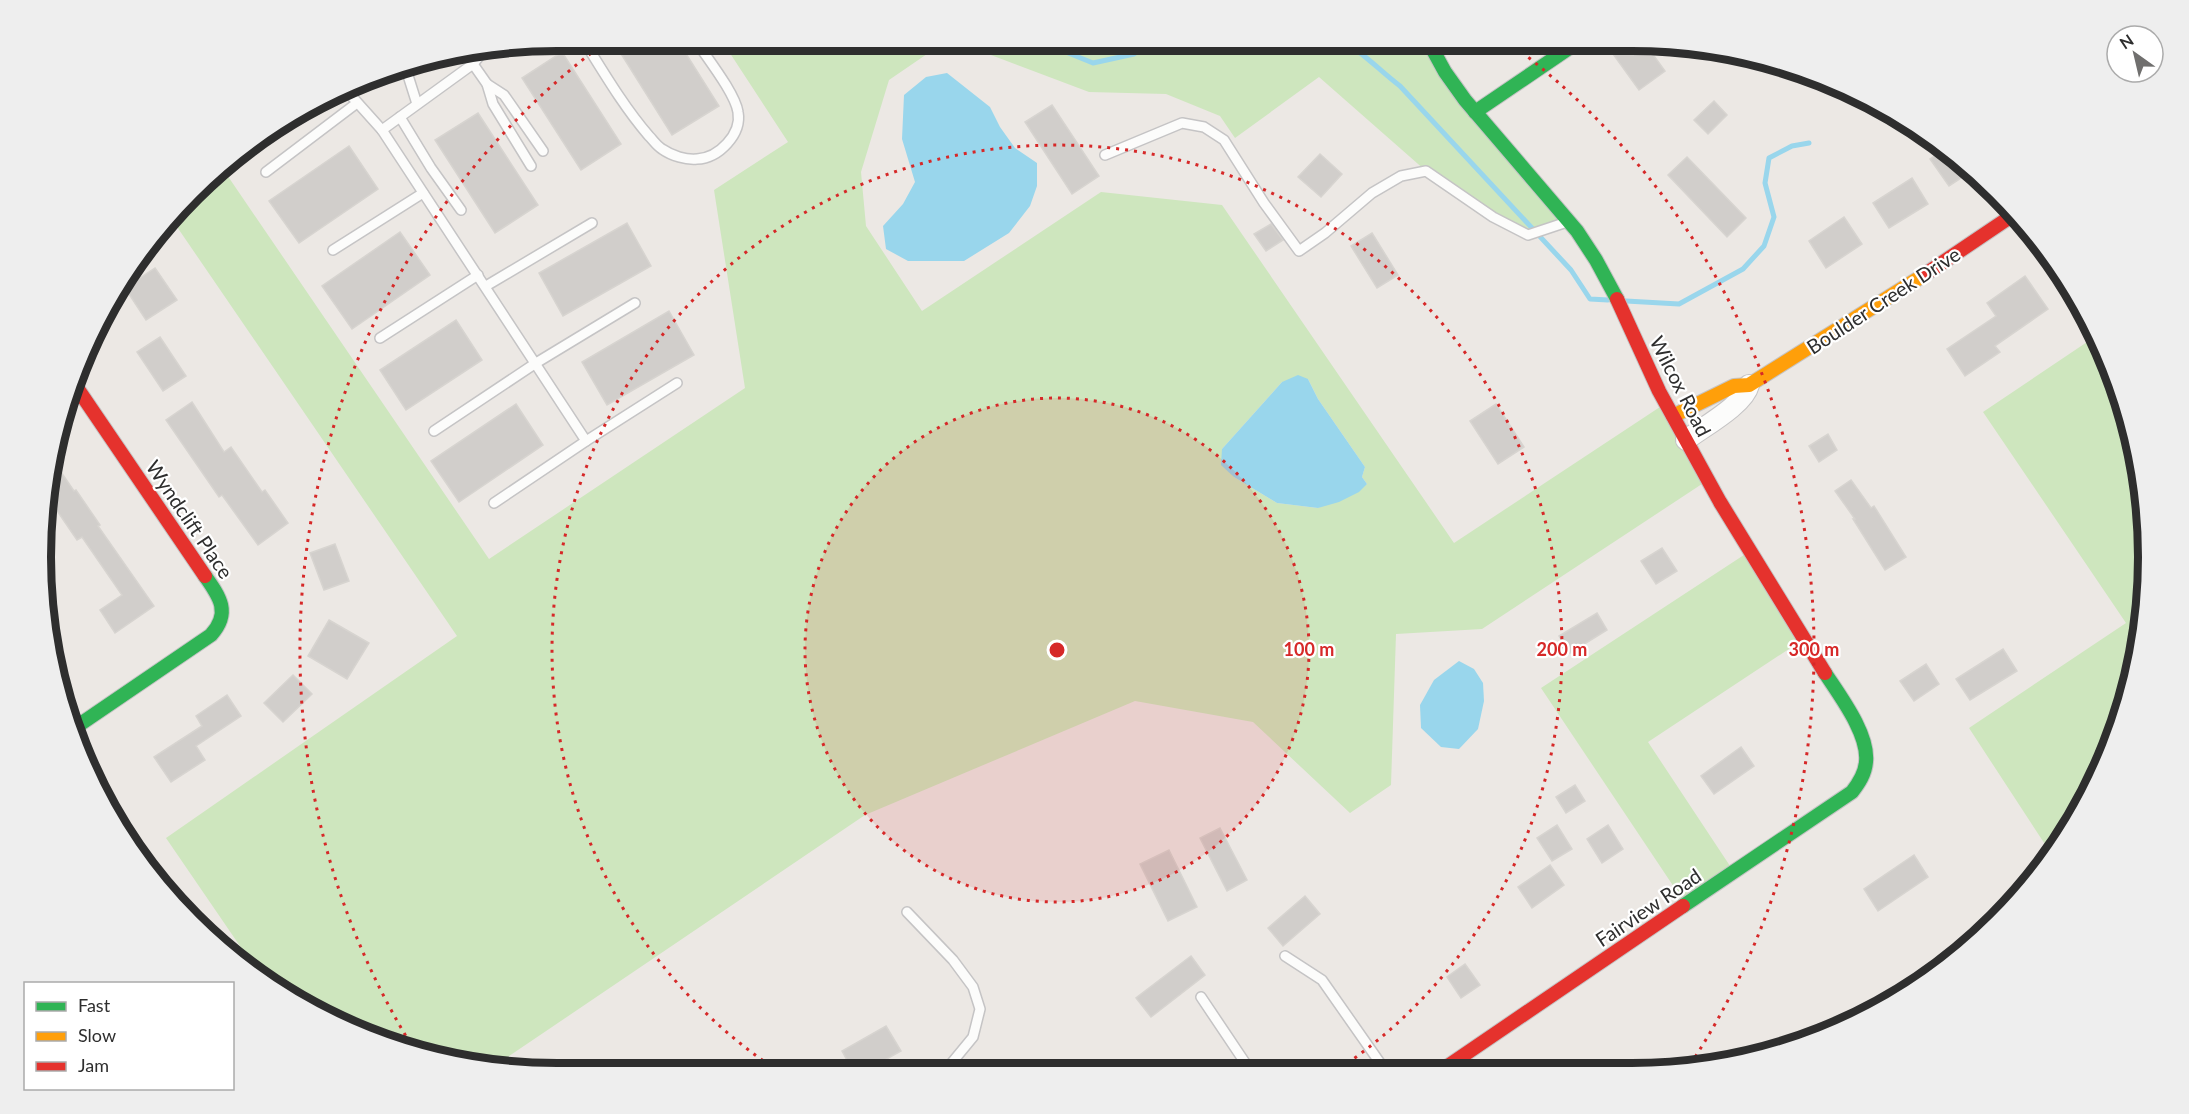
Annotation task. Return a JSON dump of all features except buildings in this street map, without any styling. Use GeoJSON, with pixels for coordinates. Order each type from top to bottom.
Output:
{"type":"FeatureCollection","features":[{"type":"Feature","properties":{"kind":"street","name":"Wilcox Road"},"geometry":{"type":"LineString","coordinates":[[1434,51],[1452,84],[1475,111],[1479,120],[1569,221],[1595,259],[1614,293],[1654,382],[1686,440],[1750,551],[1853,718],[1864,744],[1867,769]]}},
{"type":"Feature","properties":{"kind":"street"},"geometry":{"type":"LineString","coordinates":[[1475,111],[1565,51]]}},
{"type":"Feature","properties":{"kind":"street","name":"Boulder Creek Drive"},"geometry":{"type":"LineString","coordinates":[[1673,416],[1734,386],[1749,385],[1882,303],[2008,218]]}},
{"type":"Feature","properties":{"kind":"street","name":"Boulder Creek Drive"},"geometry":{"type":"LineString","coordinates":[[1686,440],[1728,410],[1744,395],[1749,385]]}},
{"type":"Feature","properties":{"kind":"street","name":"Wyndclift Place"},"geometry":{"type":"LineString","coordinates":[[79,391],[213,586],[224,609],[223,620],[211,635],[80,724]]}},
{"type":"Feature","properties":{"kind":"street","name":"Fairview Road"},"geometry":{"type":"LineString","coordinates":[[1452,1063],[1852,792],[1863,779],[1867,769]]}},
{"type":"Feature","properties":{"kind":"lane"},"geometry":{"type":"LineString","coordinates":[[591,51],[617,93],[641,126],[661,148],[679,157],[698,159],[718,152],[732,137],[739,120],[738,110],[730,92],[703,51]]}},
{"type":"Feature","properties":{"kind":"lane"},"geometry":{"type":"LineString","coordinates":[[382,130],[473,64],[479,57]]}},
{"type":"Feature","properties":{"kind":"lane"},"geometry":{"type":"LineString","coordinates":[[473,64],[487,84],[493,105],[531,166]]}},
{"type":"Feature","properties":{"kind":"lane"},"geometry":{"type":"LineString","coordinates":[[407,74],[417,104]]}},
{"type":"Feature","properties":{"kind":"lane"},"geometry":{"type":"LineString","coordinates":[[487,84],[504,95],[543,151]]}},
{"type":"Feature","properties":{"kind":"lane"},"geometry":{"type":"LineString","coordinates":[[350,96],[382,130],[586,441]]}},
{"type":"Feature","properties":{"kind":"lane"},"geometry":{"type":"LineString","coordinates":[[266,172],[357,103]]}},
{"type":"Feature","properties":{"kind":"lane"},"geometry":{"type":"LineString","coordinates":[[400,117],[431,168],[461,210]]}},
{"type":"Feature","properties":{"kind":"lane"},"geometry":{"type":"LineString","coordinates":[[1105,155],[1182,123],[1204,127],[1224,140],[1264,203],[1299,251],[1325,234],[1372,193],[1401,176],[1426,171],[1493,217],[1528,234],[1569,221]]}},
{"type":"Feature","properties":{"kind":"lane"},"geometry":{"type":"LineString","coordinates":[[333,250],[423,193]]}},
{"type":"Feature","properties":{"kind":"lane"},"geometry":{"type":"LineString","coordinates":[[486,286],[592,223]]}},
{"type":"Feature","properties":{"kind":"lane"},"geometry":{"type":"LineString","coordinates":[[380,338],[478,275]]}},
{"type":"Feature","properties":{"kind":"lane"},"geometry":{"type":"LineString","coordinates":[[434,431],[536,363],[635,303]]}},
{"type":"Feature","properties":{"kind":"lane"},"geometry":{"type":"LineString","coordinates":[[494,503],[677,383]]}},
{"type":"Feature","properties":{"kind":"lane"},"geometry":{"type":"LineString","coordinates":[[907,912],[953,960],[974,987],[980,1009],[973,1037],[952,1063]]}},
{"type":"Feature","properties":{"kind":"lane"},"geometry":{"type":"LineString","coordinates":[[1285,956],[1322,980],[1381,1063]]}},
{"type":"Feature","properties":{"kind":"lane"},"geometry":{"type":"LineString","coordinates":[[1201,997],[1245,1063]]}},
{"type":"Feature","properties":{"kind":"green space"},"geometry":{"type":"Polygon","coordinates":[[[729,51],[931,51],[889,80],[861,172],[866,226],[922,311],[1101,192],[1222,205],[1454,543],[1666,403],[1708,480],[1482,629],[1396,634],[1391,785],[1350,813],[1253,722],[1135,701],[865,815],[503,1060],[426,1046],[394,1036],[333,1011],[276,978],[247,956],[166,838],[457,636],[176,225],[227,174],[489,559],[745,388],[714,190],[788,142],[729,51]],[[1308,379],[1282,382],[1222,449],[1234,477],[1277,503],[1318,508],[1367,484],[1362,477],[1365,467],[1318,399],[1308,379]]]}},
{"type":"Feature","properties":{"kind":"green space"},"geometry":{"type":"Polygon","coordinates":[[[980,51],[1436,51],[1569,221],[1528,235],[1426,171],[1319,77],[1235,138],[1220,116],[1166,94],[1089,92],[980,51]]]}},
{"type":"Feature","properties":{"kind":"green space"},"geometry":{"type":"Polygon","coordinates":[[[2089,341],[2121,426],[2134,491],[2138,557],[2137,590],[2134,623],[2121,688],[2111,720],[2086,781],[2047,847],[1969,728],[2126,623],[1983,412],[2089,341]]]}},
{"type":"Feature","properties":{"kind":"green space"},"geometry":{"type":"Polygon","coordinates":[[[1750,551],[1804,639],[1648,742],[1734,872],[1686,905],[1541,688],[1750,551]]]}},
{"type":"Feature","properties":{"kind":"water"},"geometry":{"type":"Polygon","coordinates":[[[947,73],[990,107],[1000,127],[1015,148],[1037,163],[1037,186],[1030,206],[1009,233],[964,261],[908,261],[886,249],[883,226],[903,204],[915,182],[902,139],[904,95],[926,77],[947,73]]]}},
{"type":"Feature","properties":{"kind":"water"},"geometry":{"type":"Polygon","coordinates":[[[1298,375],[1308,379],[1318,399],[1365,467],[1362,477],[1367,484],[1359,492],[1339,502],[1318,508],[1277,503],[1234,477],[1221,465],[1222,449],[1282,382],[1298,375]]]}},
{"type":"Feature","properties":{"kind":"water"},"geometry":{"type":"Polygon","coordinates":[[[1459,661],[1474,669],[1483,683],[1484,701],[1478,729],[1459,749],[1441,747],[1421,728],[1420,705],[1434,680],[1459,661]]]}},
{"type":"Feature","properties":{"kind":"waterway"},"geometry":{"type":"LineString","coordinates":[[1063,51],[1093,63],[1138,51]]}},
{"type":"Feature","properties":{"kind":"waterway"},"geometry":{"type":"LineString","coordinates":[[1358,51],[1400,86],[1571,270],[1590,299],[1608,300]]}},
{"type":"Feature","properties":{"kind":"waterway"},"geometry":{"type":"LineString","coordinates":[[1626,301],[1679,304],[1743,269],[1764,246],[1774,217],[1765,183],[1769,158],[1792,146],[1809,143]]}},
{"type":"Feature","properties":{"kind":"traffic: fast"},"geometry":{"type":"LineString","coordinates":[[1433,51],[1465,100],[1577,231],[1617,299]]}},
{"type":"Feature","properties":{"kind":"traffic: fast"},"geometry":{"type":"LineString","coordinates":[[1475,112],[1565,51]]}},
{"type":"Feature","properties":{"kind":"traffic: fast"},"geometry":{"type":"LineString","coordinates":[[80,724],[211,635],[221,619],[222,612],[219,598],[205,576]]}},
{"type":"Feature","properties":{"kind":"traffic: fast"},"geometry":{"type":"LineString","coordinates":[[1683,906],[1852,792],[1859,782],[1866,762],[1863,740],[1852,716],[1825,673]]}},
{"type":"Feature","properties":{"kind":"traffic: slow"},"geometry":{"type":"LineString","coordinates":[[1673,416],[1734,386],[1749,385],[1924,275]]}},
{"type":"Feature","properties":{"kind":"traffic: jam"},"geometry":{"type":"LineString","coordinates":[[1924,275],[2008,218]]}},
{"type":"Feature","properties":{"kind":"traffic: jam"},"geometry":{"type":"LineString","coordinates":[[1617,299],[1659,391],[1720,502],[1825,673]]}},
{"type":"Feature","properties":{"kind":"traffic: jam"},"geometry":{"type":"LineString","coordinates":[[79,391],[205,576]]}},
{"type":"Feature","properties":{"kind":"traffic: jam"},"geometry":{"type":"LineString","coordinates":[[1452,1063],[1683,906]]}}]}
